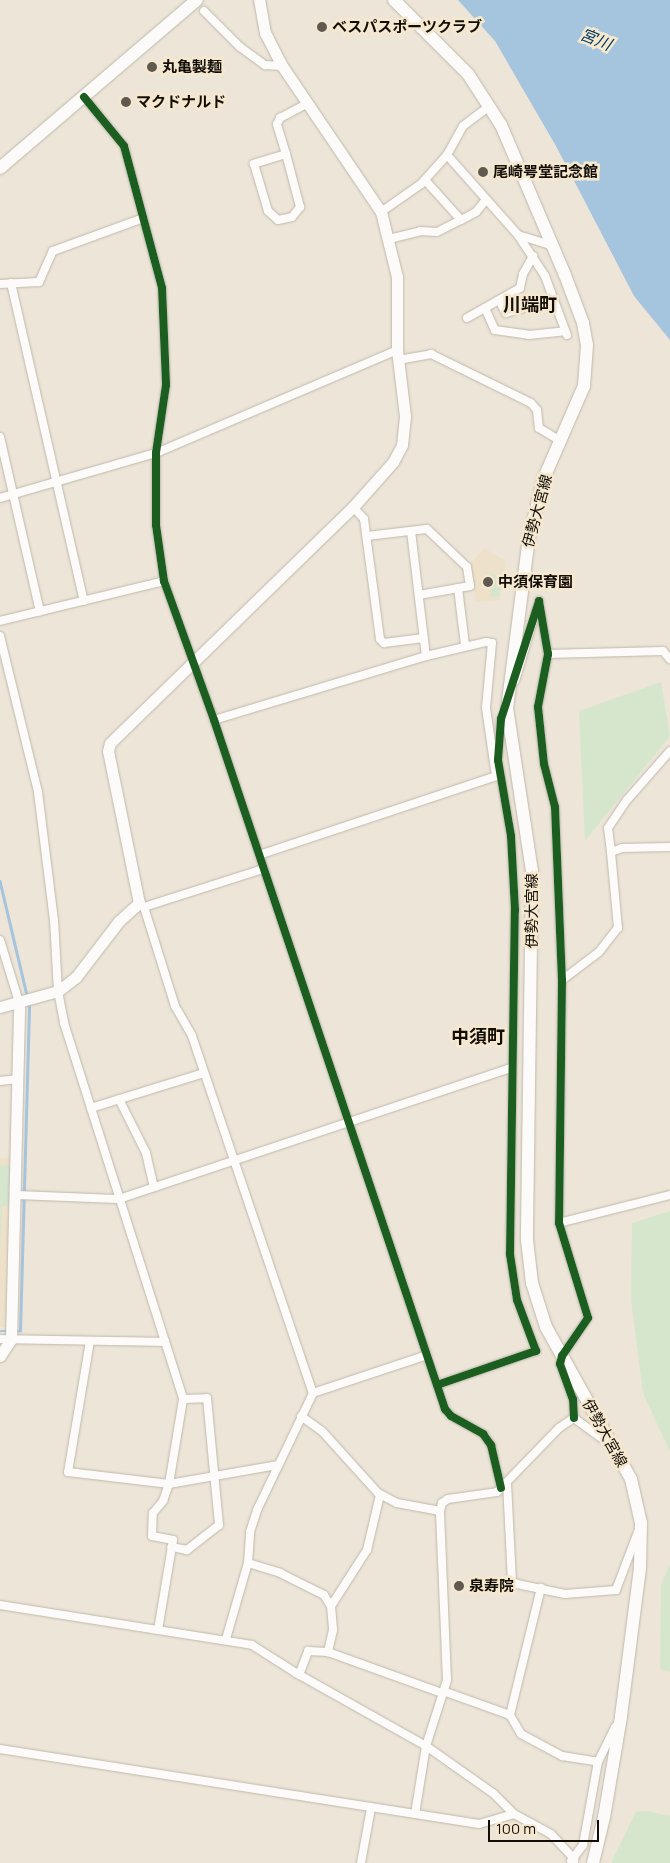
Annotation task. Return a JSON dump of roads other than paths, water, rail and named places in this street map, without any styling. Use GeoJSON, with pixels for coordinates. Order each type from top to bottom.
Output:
{"type":"FeatureCollection","features":[{"type":"Feature","properties":{"kind":"main road"},"geometry":{"type":"LineString","coordinates":[[0,168],[84,97],[188,0]]}},
{"type":"Feature","properties":{"kind":"main road","name":"伊勢大宮線"},"geometry":{"type":"LineString","coordinates":[[394,0],[463,69],[490,106],[514,151],[553,246],[583,322],[587,345],[584,386],[544,478],[529,537],[507,708],[532,871],[527,1240],[532,1283],[538,1306],[562,1356],[631,1479],[641,1523],[640,1568],[621,1717],[604,1817],[593,1863]]}},
{"type":"Feature","properties":{"kind":"main road"},"geometry":{"type":"LineString","coordinates":[[124,61],[200,6]]}},
{"type":"Feature","properties":{"kind":"street"},"geometry":{"type":"LineString","coordinates":[[259,0],[265,33],[282,66],[381,212],[397,277],[398,355],[405,416],[402,445],[393,462],[353,507],[108,747],[141,905],[174,1006],[192,1036],[233,1162],[313,1393]]}},
{"type":"Feature","properties":{"kind":"street"},"geometry":{"type":"LineString","coordinates":[[200,6],[240,47],[265,65],[282,66]]}},
{"type":"Feature","properties":{"kind":"street"},"geometry":{"type":"LineString","coordinates":[[84,97],[124,146],[162,288],[166,385],[156,453],[156,525],[164,581],[214,720],[437,1385],[451,1416],[482,1434],[491,1445],[504,1485],[512,1581],[566,1594],[616,1590],[641,1523]]}},
{"type":"Feature","properties":{"kind":"street"},"geometry":{"type":"LineString","coordinates":[[286,154],[254,164],[268,211],[278,220],[292,217],[300,207],[286,154],[277,124],[280,118],[308,103]]}},
{"type":"Feature","properties":{"kind":"street"},"geometry":{"type":"LineString","coordinates":[[381,212],[425,180],[447,155],[463,126],[490,106]]}},
{"type":"Feature","properties":{"kind":"street"},"geometry":{"type":"LineString","coordinates":[[447,155],[485,201],[518,235],[533,256],[545,276],[552,300],[566,333],[529,335],[495,330],[485,308]]}},
{"type":"Feature","properties":{"kind":"street"},"geometry":{"type":"LineString","coordinates":[[425,180],[461,220]]}},
{"type":"Feature","properties":{"kind":"street"},"geometry":{"type":"LineString","coordinates":[[389,239],[420,231],[437,232],[476,212],[485,201]]}},
{"type":"Feature","properties":{"kind":"street"},"geometry":{"type":"LineString","coordinates":[[0,284],[39,282],[52,251],[142,218]]}},
{"type":"Feature","properties":{"kind":"street"},"geometry":{"type":"LineString","coordinates":[[518,235],[553,246]]}},
{"type":"Feature","properties":{"kind":"street"},"geometry":{"type":"LineString","coordinates":[[467,318],[520,288],[523,274],[533,256]]}},
{"type":"Feature","properties":{"kind":"street"},"geometry":{"type":"LineString","coordinates":[[11,283],[84,600]]}},
{"type":"Feature","properties":{"kind":"street"},"geometry":{"type":"LineString","coordinates":[[499,300],[506,313],[552,300]]}},
{"type":"Feature","properties":{"kind":"street"},"geometry":{"type":"LineString","coordinates":[[0,498],[58,484],[156,453],[398,355],[431,354],[531,403],[537,410],[539,428],[561,441]]}},
{"type":"Feature","properties":{"kind":"street"},"geometry":{"type":"LineString","coordinates":[[0,437],[40,611]]}},
{"type":"Feature","properties":{"kind":"street"},"geometry":{"type":"LineString","coordinates":[[353,507],[364,519],[380,639],[384,643],[424,638]]}},
{"type":"Feature","properties":{"kind":"street"},"geometry":{"type":"LineString","coordinates":[[367,536],[427,529],[467,567],[470,586],[419,595]]}},
{"type":"Feature","properties":{"kind":"street"},"geometry":{"type":"LineString","coordinates":[[411,531],[426,656]]}},
{"type":"Feature","properties":{"kind":"street"},"geometry":{"type":"LineString","coordinates":[[0,621],[164,581]]}},
{"type":"Feature","properties":{"kind":"street"},"geometry":{"type":"LineString","coordinates":[[458,588],[465,646]]}},
{"type":"Feature","properties":{"kind":"street"},"geometry":{"type":"LineString","coordinates":[[497,774],[501,719],[507,708],[540,602],[548,654],[538,707],[544,764],[555,807],[562,980],[559,1223],[588,1318],[562,1356],[560,1364],[573,1399],[574,1418]]}},
{"type":"Feature","properties":{"kind":"street"},"geometry":{"type":"LineString","coordinates":[[0,636],[38,792],[54,920],[58,991],[91,1108],[183,1398],[169,1484],[163,1501],[153,1513],[152,1536],[173,1540],[170,1548],[158,1630]]}},
{"type":"Feature","properties":{"kind":"street"},"geometry":{"type":"LineString","coordinates":[[214,720],[426,656],[465,646],[492,643],[486,708],[497,774],[512,836],[514,900],[511,1068],[512,1278],[536,1350],[437,1385]]}},
{"type":"Feature","properties":{"kind":"street"},"geometry":{"type":"LineString","coordinates":[[548,654],[663,650],[670,659]]}},
{"type":"Feature","properties":{"kind":"street"},"geometry":{"type":"LineString","coordinates":[[562,980],[599,952],[618,928],[608,828],[627,800],[670,751]]}},
{"type":"Feature","properties":{"kind":"street"},"geometry":{"type":"LineString","coordinates":[[259,855],[497,774]]}},
{"type":"Feature","properties":{"kind":"street"},"geometry":{"type":"LineString","coordinates":[[611,852],[629,847],[670,847]]}},
{"type":"Feature","properties":{"kind":"street"},"geometry":{"type":"LineString","coordinates":[[0,1006],[58,991],[76,977],[120,921],[141,905],[263,869]]}},
{"type":"Feature","properties":{"kind":"street"},"geometry":{"type":"LineString","coordinates":[[0,940],[26,1000],[19,1079],[17,1195],[8,1336],[0,1356]]}},
{"type":"Feature","properties":{"kind":"street"},"geometry":{"type":"LineString","coordinates":[[17,1195],[119,1199],[511,1068]]}},
{"type":"Feature","properties":{"kind":"street"},"geometry":{"type":"LineString","coordinates":[[91,1108],[204,1073]]}},
{"type":"Feature","properties":{"kind":"street"},"geometry":{"type":"LineString","coordinates":[[0,1081],[19,1079]]}},
{"type":"Feature","properties":{"kind":"street"},"geometry":{"type":"LineString","coordinates":[[120,1099],[146,1153],[154,1187]]}},
{"type":"Feature","properties":{"kind":"street"},"geometry":{"type":"LineString","coordinates":[[559,1223],[670,1195]]}},
{"type":"Feature","properties":{"kind":"street"},"geometry":{"type":"LineString","coordinates":[[8,1336],[90,1341],[165,1342]]}},
{"type":"Feature","properties":{"kind":"street"},"geometry":{"type":"LineString","coordinates":[[90,1341],[68,1472],[169,1484],[216,1474],[278,1465]]}},
{"type":"Feature","properties":{"kind":"street"},"geometry":{"type":"LineString","coordinates":[[226,1639],[248,1563],[250,1532],[278,1465],[313,1393],[427,1354]]}},
{"type":"Feature","properties":{"kind":"street"},"geometry":{"type":"LineString","coordinates":[[170,1548],[187,1550],[219,1525],[216,1474],[206,1398],[183,1398]]}},
{"type":"Feature","properties":{"kind":"street"},"geometry":{"type":"LineString","coordinates":[[301,1416],[322,1432],[380,1495],[397,1503],[440,1511]]}},
{"type":"Feature","properties":{"kind":"street"},"geometry":{"type":"LineString","coordinates":[[574,1418],[612,1446]]}},
{"type":"Feature","properties":{"kind":"street"},"geometry":{"type":"LineString","coordinates":[[415,1814],[426,1746],[443,1692],[448,1664],[443,1630],[444,1568],[440,1511],[448,1499],[497,1492],[559,1428],[574,1418]]}},
{"type":"Feature","properties":{"kind":"street"},"geometry":{"type":"LineString","coordinates":[[330,1606],[368,1550],[380,1495]]}},
{"type":"Feature","properties":{"kind":"street"},"geometry":{"type":"LineString","coordinates":[[248,1563],[315,1589],[330,1606],[333,1630],[328,1652]]}},
{"type":"Feature","properties":{"kind":"street"},"geometry":{"type":"LineString","coordinates":[[510,1715],[541,1588]]}},
{"type":"Feature","properties":{"kind":"street"},"geometry":{"type":"LineString","coordinates":[[0,1605],[226,1639],[252,1645],[300,1675],[426,1746],[494,1794],[514,1814],[551,1834],[573,1862],[583,1844],[598,1762],[621,1717]]}},
{"type":"Feature","properties":{"kind":"street"},"geometry":{"type":"LineString","coordinates":[[300,1675],[308,1650],[328,1652],[510,1715],[521,1734],[562,1756],[598,1762]]}},
{"type":"Feature","properties":{"kind":"street"},"geometry":{"type":"LineString","coordinates":[[0,1749],[479,1824],[514,1814]]}},
{"type":"Feature","properties":{"kind":"street"},"geometry":{"type":"LineString","coordinates":[[361,1863],[371,1808]]}},
{"type":"Feature","properties":{"kind":"water","name":"宮川"},"geometry":{"type":"Polygon","coordinates":[[[458,0],[670,0],[670,340],[634,296],[556,146],[495,41],[458,0]]]}},
{"type":"Feature","properties":{"kind":"waterway"},"geometry":{"type":"LineString","coordinates":[[0,881],[27,995]]}},
{"type":"Feature","properties":{"kind":"waterway"},"geometry":{"type":"LineString","coordinates":[[14,1331],[20,1331],[29,1003]]}},
{"type":"Feature","properties":{"kind":"waterway"},"geometry":{"type":"LineString","coordinates":[[0,1331],[8,1331]]}},
{"type":"Feature","properties":{"kind":"place","name":"ベスパスポーツクラブ"},"geometry":{"type":"Point","coordinates":[322,27]}},
{"type":"Feature","properties":{"kind":"place","name":"丸亀製麺"},"geometry":{"type":"Point","coordinates":[152,67]}},
{"type":"Feature","properties":{"kind":"place","name":"マクドナルド"},"geometry":{"type":"Point","coordinates":[126,102]}},
{"type":"Feature","properties":{"kind":"place","name":"尾崎咢堂記念館"},"geometry":{"type":"Point","coordinates":[483,172]}},
{"type":"Feature","properties":{"kind":"place","name":"中須保育園"},"geometry":{"type":"Point","coordinates":[488,582]}},
{"type":"Feature","properties":{"kind":"place","name":"泉寿院"},"geometry":{"type":"Point","coordinates":[459,1586]}},
{"type":"Feature","properties":{"kind":"district","name":"川端町"},"geometry":{"type":"Point","coordinates":[530,304]}},
{"type":"Feature","properties":{"kind":"district","name":"中須町"},"geometry":{"type":"Point","coordinates":[478,1036]}}]}
